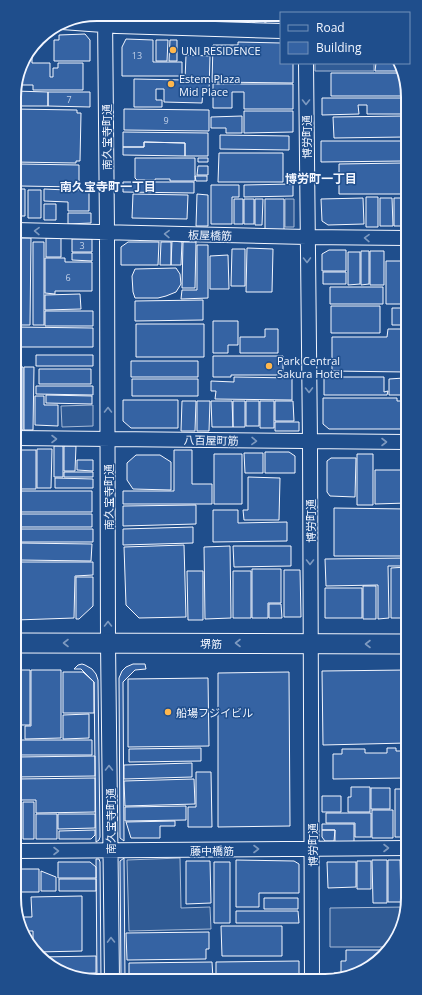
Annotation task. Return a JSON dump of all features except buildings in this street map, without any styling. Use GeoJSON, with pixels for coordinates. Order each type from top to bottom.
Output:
{"type":"FeatureCollection","features":[{"type":"Feature","properties":{"kind":"main road","name":"堺筋"},"geometry":{"type":"LineString","coordinates":[[21,643],[401,644]]}},
{"type":"Feature","properties":{"kind":"street","name":"南久宝寺町通"},"geometry":{"type":"LineString","coordinates":[[105,21],[108,643],[112,974]]}},
{"type":"Feature","properties":{"kind":"street"},"geometry":{"type":"LineString","coordinates":[[132,21],[280,32]]}},
{"type":"Feature","properties":{"kind":"street","name":"博労町通"},"geometry":{"type":"LineString","coordinates":[[306,64],[310,441],[312,974]]}},
{"type":"Feature","properties":{"kind":"street","name":"板屋橋筋"},"geometry":{"type":"LineString","coordinates":[[21,230],[401,238]]}},
{"type":"Feature","properties":{"kind":"street","name":"八百屋町筋"},"geometry":{"type":"LineString","coordinates":[[21,438],[401,442]]}},
{"type":"Feature","properties":{"kind":"street","name":"藤中橋筋"},"geometry":{"type":"LineString","coordinates":[[21,852],[401,848]]}},
{"type":"Feature","properties":{"kind":"shaded area"},"geometry":{"type":"Polygon","coordinates":[[[266,21],[280,21],[280,25],[266,25],[266,21]]]}},
{"type":"Feature","properties":{"kind":"shaded area"},"geometry":{"type":"Polygon","coordinates":[[[315,64],[374,64],[374,71],[315,71],[315,64]]]}},
{"type":"Feature","properties":{"kind":"shaded area"},"geometry":{"type":"Polygon","coordinates":[[[285,199],[294,199],[294,227],[285,227],[285,199]]]}},
{"type":"Feature","properties":{"kind":"shaded area"},"geometry":{"type":"Polygon","coordinates":[[[93,405],[93,426],[62,427],[61,406],[93,405]]]}},
{"type":"Feature","properties":{"kind":"shaded area"},"geometry":{"type":"Polygon","coordinates":[[[180,858],[181,908],[210,907],[211,929],[129,931],[127,860],[180,858]]]}},
{"type":"Feature","properties":{"kind":"shaded area"},"geometry":{"type":"Polygon","coordinates":[[[401,907],[400,913],[391,936],[383,947],[330,947],[330,908],[401,907]]]}},
{"type":"Feature","properties":{"kind":"place","name":"UNI RESIDENCE"},"geometry":{"type":"Point","coordinates":[173,50]}},
{"type":"Feature","properties":{"kind":"place","name":"Estem Plaza Mid Place"},"geometry":{"type":"Point","coordinates":[171,84]}},
{"type":"Feature","properties":{"kind":"place","name":"Park Central Sakura Hotel"},"geometry":{"type":"Point","coordinates":[269,366]}},
{"type":"Feature","properties":{"kind":"place","name":"船場フジイビル"},"geometry":{"type":"Point","coordinates":[168,712]}},
{"type":"Feature","properties":{"kind":"district","name":"博労町一丁目"},"geometry":{"type":"Point","coordinates":[321,178]}},
{"type":"Feature","properties":{"kind":"district","name":"南久宝寺町一丁目"},"geometry":{"type":"Point","coordinates":[108,186]}}]}
